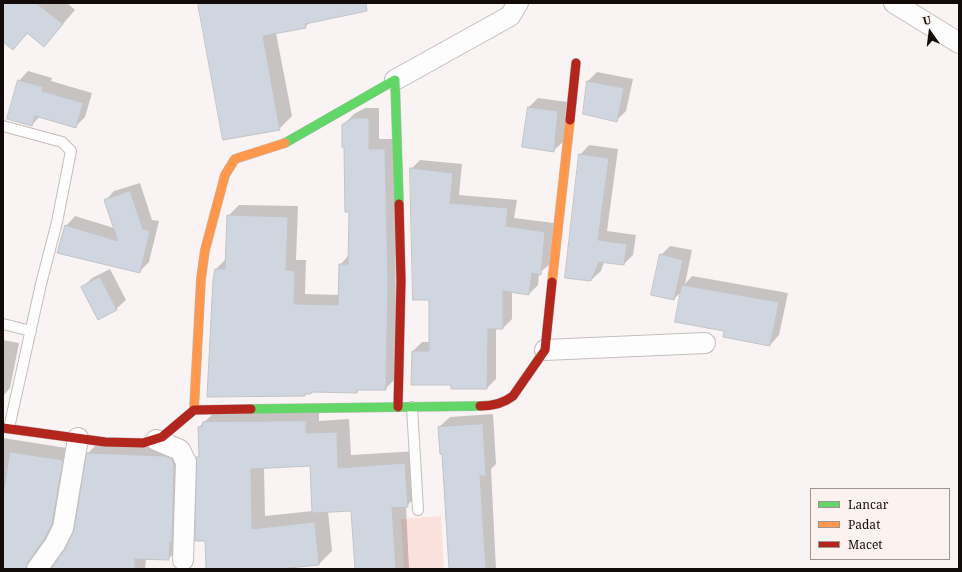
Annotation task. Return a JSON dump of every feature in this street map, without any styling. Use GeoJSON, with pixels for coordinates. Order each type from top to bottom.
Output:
{"type":"FeatureCollection","features":[{"type":"Feature","properties":{"kind":"street"},"geometry":{"type":"LineString","coordinates":[[194,410],[201,279],[205,250],[225,175],[230,165],[244,155],[293,138],[510,16],[518,3]]}},
{"type":"Feature","properties":{"kind":"street"},"geometry":{"type":"LineString","coordinates":[[894,3],[959,43]]}},
{"type":"Feature","properties":{"kind":"street"},"geometry":{"type":"LineString","coordinates":[[6,428],[133,444],[147,443],[166,435],[181,418],[194,410],[490,406],[507,401],[513,396],[545,350],[576,63]]}},
{"type":"Feature","properties":{"kind":"street"},"geometry":{"type":"LineString","coordinates":[[395,80],[400,281],[398,407]]}},
{"type":"Feature","properties":{"kind":"street"},"geometry":{"type":"LineString","coordinates":[[545,350],[705,343]]}},
{"type":"Feature","properties":{"kind":"street"},"geometry":{"type":"LineString","coordinates":[[37,569],[55,544],[63,528],[78,438]]}},
{"type":"Feature","properties":{"kind":"street"},"geometry":{"type":"LineString","coordinates":[[156,440],[180,450],[186,462],[183,560]]}},
{"type":"Feature","properties":{"kind":"lane"},"geometry":{"type":"LineString","coordinates":[[3,126],[62,142],[71,151],[58,222],[6,428]]}},
{"type":"Feature","properties":{"kind":"lane"},"geometry":{"type":"LineString","coordinates":[[3,324],[30,331]]}},
{"type":"Feature","properties":{"kind":"lane"},"geometry":{"type":"LineString","coordinates":[[412,407],[418,510]]}},
{"type":"Feature","properties":{"kind":"shaded area"},"geometry":{"type":"Polygon","coordinates":[[[441,516],[444,569],[404,569],[401,519],[441,516]]]}},
{"type":"Feature","properties":{"kind":"building"},"geometry":{"type":"Polygon","coordinates":[[[3,3],[36,3],[63,24],[44,47],[27,33],[13,50],[3,42],[3,3]]]}},
{"type":"Feature","properties":{"kind":"building"},"geometry":{"type":"Polygon","coordinates":[[[198,3],[366,3],[367,11],[305,24],[306,28],[263,36],[280,130],[223,140],[198,3]]]}},
{"type":"Feature","properties":{"kind":"building"},"geometry":{"type":"Polygon","coordinates":[[[18,80],[43,87],[42,91],[83,103],[76,128],[35,116],[32,126],[7,119],[18,80]]]}},
{"type":"Feature","properties":{"kind":"building"},"geometry":{"type":"Polygon","coordinates":[[[587,81],[624,88],[617,122],[583,114],[587,81]]]}},
{"type":"Feature","properties":{"kind":"building"},"geometry":{"type":"Polygon","coordinates":[[[528,107],[558,111],[554,152],[522,147],[528,107]]]}},
{"type":"Feature","properties":{"kind":"building"},"geometry":{"type":"Polygon","coordinates":[[[353,118],[369,118],[369,149],[385,149],[388,281],[386,390],[357,390],[357,393],[311,392],[311,394],[305,394],[305,396],[207,397],[213,280],[215,269],[225,269],[227,215],[288,217],[286,270],[295,271],[294,304],[338,305],[339,264],[348,264],[349,212],[345,212],[344,147],[342,147],[342,125],[353,118]]]}},
{"type":"Feature","properties":{"kind":"building"},"geometry":{"type":"Polygon","coordinates":[[[579,154],[609,158],[598,240],[627,244],[624,265],[599,262],[591,281],[565,278],[579,154]]]}},
{"type":"Feature","properties":{"kind":"building"},"geometry":{"type":"Polygon","coordinates":[[[410,168],[453,173],[450,203],[508,208],[506,226],[545,232],[541,275],[532,273],[529,295],[503,291],[503,329],[488,329],[487,389],[451,389],[451,385],[411,385],[412,351],[429,351],[429,300],[413,300],[410,168]]]}},
{"type":"Feature","properties":{"kind":"building"},"geometry":{"type":"Polygon","coordinates":[[[130,191],[143,229],[150,231],[140,273],[57,253],[65,225],[118,241],[104,200],[130,191]]]}},
{"type":"Feature","properties":{"kind":"building"},"geometry":{"type":"Polygon","coordinates":[[[660,254],[683,260],[674,300],[651,295],[660,254]]]}},
{"type":"Feature","properties":{"kind":"building"},"geometry":{"type":"Polygon","coordinates":[[[100,277],[117,310],[98,320],[81,287],[100,277]]]}},
{"type":"Feature","properties":{"kind":"building"},"geometry":{"type":"Polygon","coordinates":[[[682,285],[779,302],[770,346],[723,337],[724,331],[675,322],[682,285]]]}},
{"type":"Feature","properties":{"kind":"building"},"geometry":{"type":"Polygon","coordinates":[[[306,421],[306,433],[337,432],[338,468],[405,463],[408,507],[392,508],[396,569],[355,569],[351,511],[312,513],[310,466],[251,469],[252,529],[315,522],[319,565],[278,569],[206,569],[205,541],[195,541],[196,457],[199,457],[198,427],[202,427],[203,422],[306,421]]]}},
{"type":"Feature","properties":{"kind":"building"},"geometry":{"type":"Polygon","coordinates":[[[483,424],[486,476],[480,476],[486,569],[449,569],[442,454],[440,454],[438,427],[483,424]]]}},
{"type":"Feature","properties":{"kind":"building"},"geometry":{"type":"Polygon","coordinates":[[[10,452],[63,460],[52,524],[45,538],[28,562],[26,569],[3,569],[3,496],[10,452]]]}},
{"type":"Feature","properties":{"kind":"building"},"geometry":{"type":"Polygon","coordinates":[[[87,453],[165,456],[172,459],[174,465],[172,542],[170,542],[169,560],[135,559],[135,569],[51,569],[65,549],[74,530],[87,453]]]}},
{"type":"Feature","properties":{"kind":"traffic: fast"},"geometry":{"type":"LineString","coordinates":[[285,143],[395,80],[399,204]]}},
{"type":"Feature","properties":{"kind":"traffic: fast"},"geometry":{"type":"LineString","coordinates":[[251,409],[480,406]]}},
{"type":"Feature","properties":{"kind":"traffic: slow"},"geometry":{"type":"LineString","coordinates":[[552,282],[570,120]]}},
{"type":"Feature","properties":{"kind":"traffic: slow"},"geometry":{"type":"LineString","coordinates":[[194,410],[201,279],[205,250],[225,175],[235,159],[285,143]]}},
{"type":"Feature","properties":{"kind":"traffic: jam"},"geometry":{"type":"LineString","coordinates":[[570,120],[576,63]]}},
{"type":"Feature","properties":{"kind":"traffic: jam"},"geometry":{"type":"LineString","coordinates":[[398,407],[401,281],[399,204]]}},
{"type":"Feature","properties":{"kind":"traffic: jam"},"geometry":{"type":"LineString","coordinates":[[480,406],[497,404],[513,396],[545,350],[552,282]]}},
{"type":"Feature","properties":{"kind":"traffic: jam"},"geometry":{"type":"LineString","coordinates":[[3,428],[105,442],[143,443],[162,437],[194,410],[251,409]]}}]}
